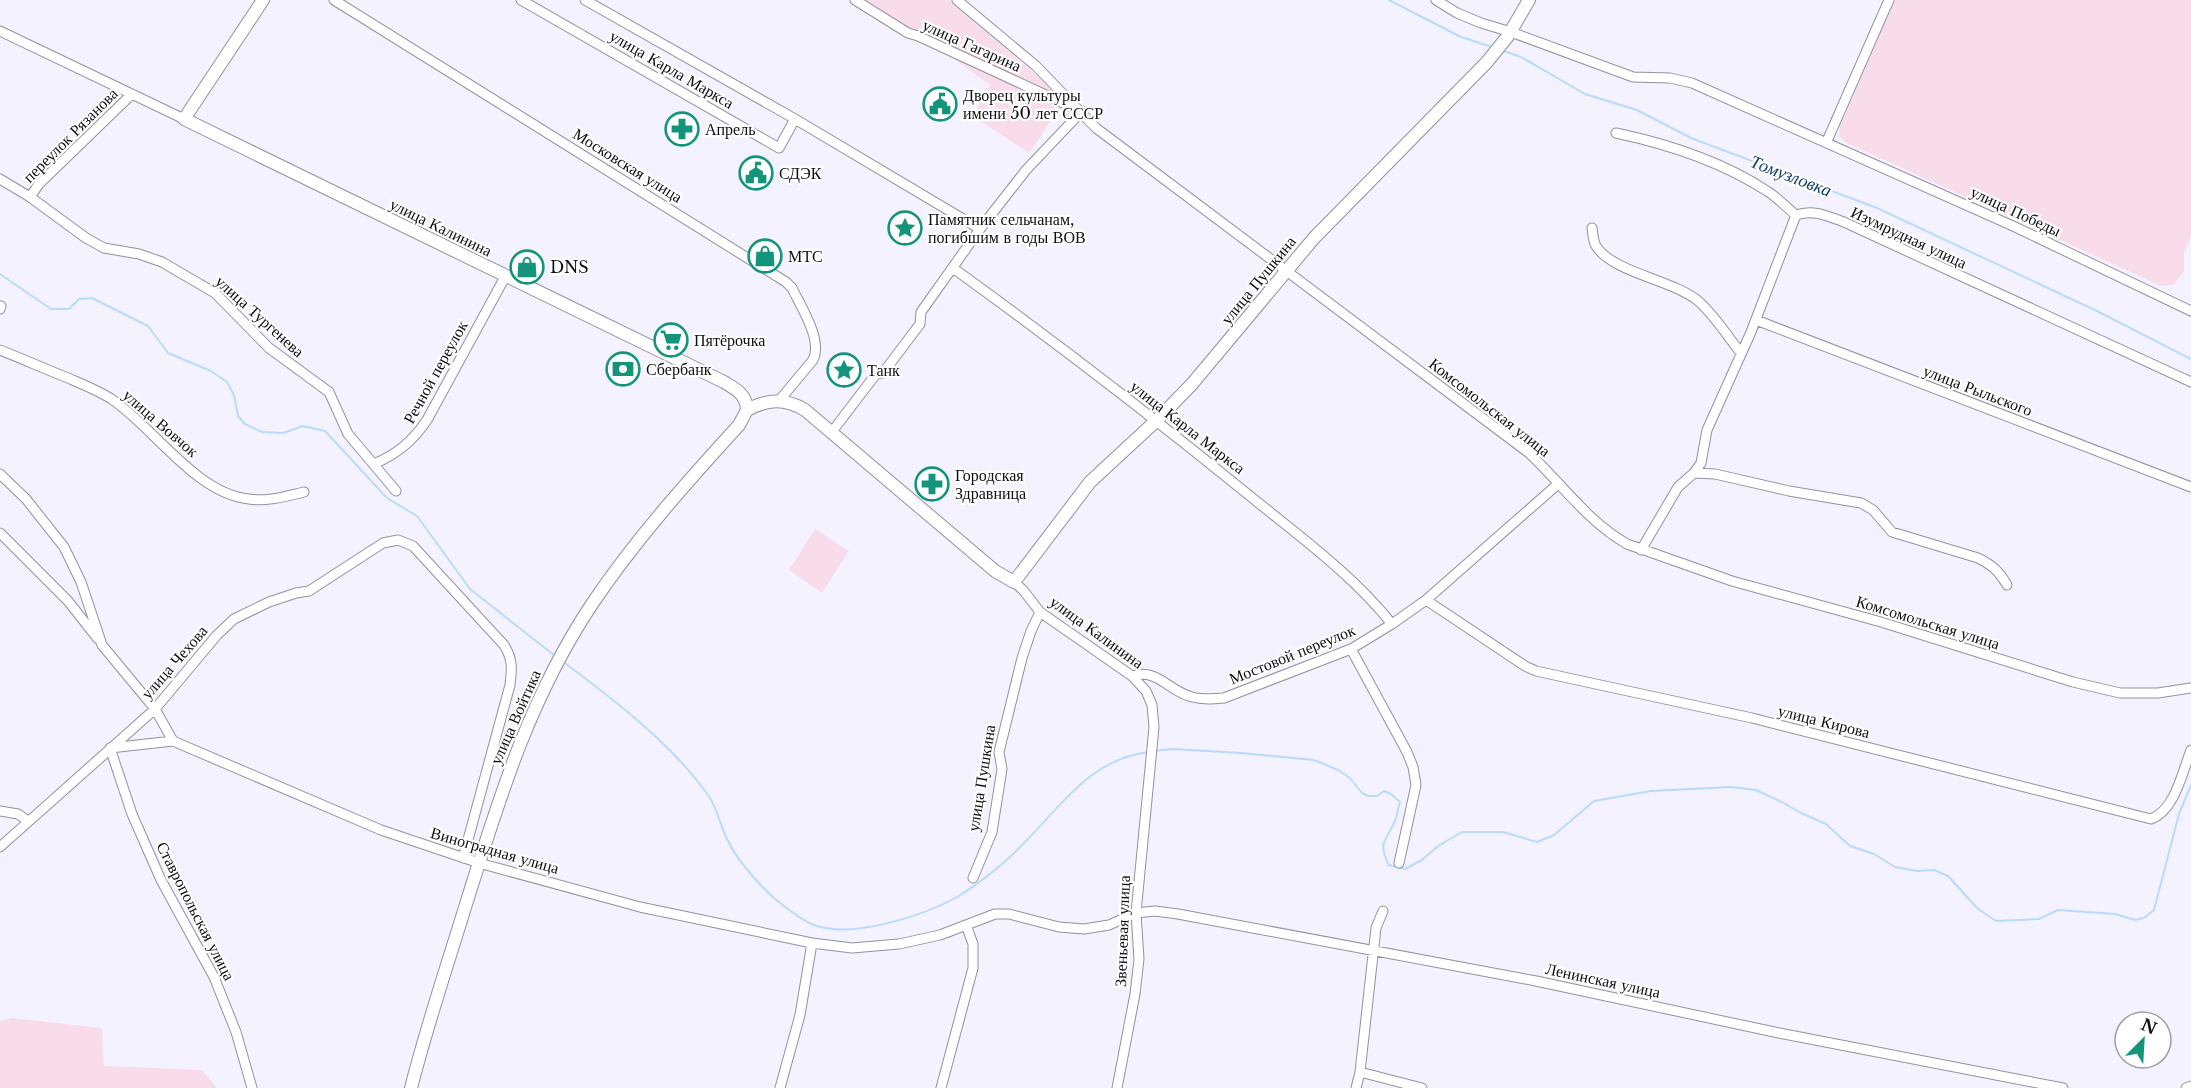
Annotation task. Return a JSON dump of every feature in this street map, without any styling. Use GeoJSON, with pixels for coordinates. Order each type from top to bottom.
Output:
{"type":"FeatureCollection","features":[{"type":"Feature","properties":{"kind":"main road"},"geometry":{"type":"LineString","coordinates":[[184,119],[262,0]]}},
{"type":"Feature","properties":{"kind":"main road","name":"улица Пушкина"},"geometry":{"type":"LineString","coordinates":[[1014,582],[1090,482],[1157,420],[1225,346],[1314,238],[1486,62],[1509,34],[1529,0]]}},
{"type":"Feature","properties":{"kind":"main road","name":"улица Калинина"},"geometry":{"type":"LineString","coordinates":[[184,119],[724,382],[741,392],[747,400],[747,410]]}},
{"type":"Feature","properties":{"kind":"main road"},"geometry":{"type":"LineString","coordinates":[[747,410],[760,403],[778,402]]}},
{"type":"Feature","properties":{"kind":"main road","name":"улица Калинина"},"geometry":{"type":"LineString","coordinates":[[778,402],[792,403],[805,410],[995,571],[1014,582]]}},
{"type":"Feature","properties":{"kind":"main road","name":"улица Войтика"},"geometry":{"type":"LineString","coordinates":[[411,1088],[513,758],[541,694],[591,605],[638,540],[739,425],[747,410]]}},
{"type":"Feature","properties":{"kind":"street","name":"Московская улица"},"geometry":{"type":"LineString","coordinates":[[334,0],[786,282],[792,288],[816,341],[816,352],[813,360],[778,402]]}},
{"type":"Feature","properties":{"kind":"street","name":"улица Карла Маркса"},"geometry":{"type":"LineString","coordinates":[[521,0],[779,148],[795,119]]}},
{"type":"Feature","properties":{"kind":"street","name":"улица Карла Маркса"},"geometry":{"type":"LineString","coordinates":[[585,0],[795,119],[980,229]]}},
{"type":"Feature","properties":{"kind":"street","name":"улица Гагарина"},"geometry":{"type":"LineString","coordinates":[[855,0],[908,33],[1082,111]]}},
{"type":"Feature","properties":{"kind":"street","name":"Комсомольская улица"},"geometry":{"type":"LineString","coordinates":[[957,0],[1036,66],[1096,128],[1529,453],[1581,509],[1615,537],[1641,550],[1732,581],[1881,622],[2073,682],[2120,693],[2158,693],[2191,688]]}},
{"type":"Feature","properties":{"kind":"street","name":"улица Победы"},"geometry":{"type":"LineString","coordinates":[[1436,0],[1457,13],[1509,34],[1633,77],[1670,78],[1692,83],[1827,141],[2191,310]]}},
{"type":"Feature","properties":{"kind":"street"},"geometry":{"type":"LineString","coordinates":[[1827,141],[1889,0]]}},
{"type":"Feature","properties":{"kind":"street","name":"улица Калинина"},"geometry":{"type":"LineString","coordinates":[[0,31],[184,119]]}},
{"type":"Feature","properties":{"kind":"street","name":"переулок Рязанова"},"geometry":{"type":"LineString","coordinates":[[30,197],[39,184],[132,94]]}},
{"type":"Feature","properties":{"kind":"street"},"geometry":{"type":"LineString","coordinates":[[831,433],[876,374],[883,373],[890,365],[920,324],[921,312],[980,229],[1026,170],[1082,111]]}},
{"type":"Feature","properties":{"kind":"street"},"geometry":{"type":"LineString","coordinates":[[1616,133],[1660,142],[1720,166],[1768,192],[1796,215],[1756,320],[1707,430],[1701,463],[1694,473],[1678,486],[1641,550]]}},
{"type":"Feature","properties":{"kind":"street","name":"улица Тургенева"},"geometry":{"type":"LineString","coordinates":[[0,179],[104,248],[139,254],[162,262],[215,293],[269,348],[329,392],[348,434],[396,491]]}},
{"type":"Feature","properties":{"kind":"street","name":"Изумрудная улица"},"geometry":{"type":"LineString","coordinates":[[1796,215],[1807,211],[1844,222],[2191,382]]}},
{"type":"Feature","properties":{"kind":"street"},"geometry":{"type":"LineString","coordinates":[[1592,228],[1595,244],[1600,251],[1618,264],[1683,291],[1697,300],[1741,353]]}},
{"type":"Feature","properties":{"kind":"street","name":"улица Карла Маркса"},"geometry":{"type":"LineString","coordinates":[[953,268],[1157,420],[1331,562],[1378,607],[1392,624]]}},
{"type":"Feature","properties":{"kind":"street","name":"Речной переулок"},"geometry":{"type":"LineString","coordinates":[[374,464],[416,438],[505,277]]}},
{"type":"Feature","properties":{"kind":"street","name":"улица Рыльского"},"geometry":{"type":"LineString","coordinates":[[1756,320],[2191,486]]}},
{"type":"Feature","properties":{"kind":"street","name":"улица Вовчок"},"geometry":{"type":"LineString","coordinates":[[0,350],[110,398],[145,426],[187,467],[212,486],[226,493],[248,499],[265,500],[304,492]]}},
{"type":"Feature","properties":{"kind":"street"},"geometry":{"type":"LineString","coordinates":[[1694,473],[1715,474],[1789,491],[1861,503],[1873,510],[1892,532],[1991,564],[2000,572],[2007,585]]}},
{"type":"Feature","properties":{"kind":"street"},"geometry":{"type":"LineString","coordinates":[[0,474],[26,499],[63,546],[81,582],[102,645]]}},
{"type":"Feature","properties":{"kind":"street","name":"Мостовой переулок"},"geometry":{"type":"LineString","coordinates":[[1132,676],[1143,673],[1151,675],[1190,697],[1206,700],[1224,698],[1351,649],[1426,600],[1558,484]]}},
{"type":"Feature","properties":{"kind":"street"},"geometry":{"type":"LineString","coordinates":[[0,533],[68,601],[155,709],[173,741],[110,748]]}},
{"type":"Feature","properties":{"kind":"street","name":"улица Чехова"},"geometry":{"type":"LineString","coordinates":[[0,848],[155,709],[216,635],[234,619],[269,602],[309,591],[383,543],[398,540],[413,546],[504,645],[510,655],[512,667],[510,685],[463,858]]}},
{"type":"Feature","properties":{"kind":"street","name":"улица Калинина"},"geometry":{"type":"LineString","coordinates":[[1014,582],[1040,612],[1132,676],[1146,691],[1152,705],[1153,738],[1149,773]]}},
{"type":"Feature","properties":{"kind":"street","name":"улица Кирова"},"geometry":{"type":"LineString","coordinates":[[1426,600],[1536,671],[1752,718],[2151,819],[2160,815],[2173,796],[2191,750]]}},
{"type":"Feature","properties":{"kind":"street","name":"улица Пушкина"},"geometry":{"type":"LineString","coordinates":[[973,878],[992,832],[1002,769],[999,752],[1022,658],[1040,612]]}},
{"type":"Feature","properties":{"kind":"street"},"geometry":{"type":"LineString","coordinates":[[1351,649],[1413,767],[1416,785],[1399,862]]}},
{"type":"Feature","properties":{"kind":"street","name":"Виноградная улица"},"geometry":{"type":"LineString","coordinates":[[173,741],[381,830],[463,858],[640,907],[812,943],[852,948],[899,944],[940,935],[995,914],[1010,914],[1059,927],[1084,929],[1109,925],[1136,914]]}},
{"type":"Feature","properties":{"kind":"street","name":"Ставропольская улица"},"geometry":{"type":"LineString","coordinates":[[110,748],[132,814],[161,880],[214,977],[236,1032],[252,1088]]}},
{"type":"Feature","properties":{"kind":"street","name":"Звеньевая улица"},"geometry":{"type":"LineString","coordinates":[[1117,1088],[1135,994],[1139,959],[1136,914],[1149,773]]}},
{"type":"Feature","properties":{"kind":"street"},"geometry":{"type":"LineString","coordinates":[[0,811],[18,814],[28,822]]}},
{"type":"Feature","properties":{"kind":"street","name":"Ленинская улица"},"geometry":{"type":"LineString","coordinates":[[1136,914],[1155,911],[1178,914],[1536,981],[1779,1033],[2062,1088]]}},
{"type":"Feature","properties":{"kind":"street"},"geometry":{"type":"LineString","coordinates":[[1356,1088],[1360,1072],[1376,928],[1383,911]]}},
{"type":"Feature","properties":{"kind":"street"},"geometry":{"type":"LineString","coordinates":[[941,1088],[973,968],[973,944],[966,925]]}},
{"type":"Feature","properties":{"kind":"street"},"geometry":{"type":"LineString","coordinates":[[780,1088],[800,1015],[812,943]]}},
{"type":"Feature","properties":{"kind":"street"},"geometry":{"type":"LineString","coordinates":[[1360,1072],[1422,1088]]}},
{"type":"Feature","properties":{"kind":"street"},"geometry":{"type":"LineString","coordinates":[[2186,1088],[2191,1086]]}},
{"type":"Feature","properties":{"kind":"shaded area"},"geometry":{"type":"Polygon","coordinates":[[[864,0],[949,0],[1065,100],[1029,153],[973,116],[990,85],[914,30],[864,0]]]}},
{"type":"Feature","properties":{"kind":"shaded area"},"geometry":{"type":"Polygon","coordinates":[[[1895,0],[2191,0],[2191,236],[2184,253],[2184,272],[2173,285],[2161,286],[1845,142],[1839,136],[1840,127],[1895,0]]]}},
{"type":"Feature","properties":{"kind":"shaded area"},"geometry":{"type":"Polygon","coordinates":[[[815,529],[849,551],[822,593],[789,570],[815,529]]]}},
{"type":"Feature","properties":{"kind":"shaded area"},"geometry":{"type":"Polygon","coordinates":[[[12,1018],[102,1028],[104,1066],[202,1070],[217,1088],[0,1088],[0,1021],[12,1018]]]}},
{"type":"Feature","properties":{"kind":"waterway","name":"Томузловка"},"geometry":{"type":"LineString","coordinates":[[1389,0],[1461,37],[1492,47]]}},
{"type":"Feature","properties":{"kind":"waterway","name":"Томузловка"},"geometry":{"type":"LineString","coordinates":[[1501,50],[1521,57],[1585,94],[1637,110],[1691,138],[1877,208],[2097,311],[2191,359]]}},
{"type":"Feature","properties":{"kind":"waterway"},"geometry":{"type":"LineString","coordinates":[[0,274],[51,309],[69,309],[79,299],[92,298],[148,326],[168,353],[211,371],[227,382],[234,395],[238,416],[245,424],[262,432],[283,433],[303,426],[325,431],[387,498],[417,516],[470,589],[555,656]]}},
{"type":"Feature","properties":{"kind":"waterway"},"geometry":{"type":"LineString","coordinates":[[562,661],[640,723],[693,776],[711,800],[732,849],[766,891],[805,921],[830,929],[867,927],[907,918],[957,897],[1007,859],[1077,787],[1092,775],[1128,756],[1149,752]]}},
{"type":"Feature","properties":{"kind":"waterway"},"geometry":{"type":"LineString","coordinates":[[1154,751],[1173,749],[1314,760],[1338,770],[1350,778],[1362,793],[1368,796],[1377,796],[1384,791],[1391,794],[1400,802],[1395,821],[1384,842],[1385,858],[1389,865],[1405,869],[1462,832],[1503,832],[1537,842],[1554,835],[1594,801],[1651,791],[1731,787],[1756,790],[1826,824],[1850,846],[1874,854],[1895,867],[1917,871],[1934,870],[1948,876],[1978,909],[1996,921],[2039,919],[2058,910],[2115,914],[2135,920],[2144,918],[2154,910],[2179,814],[2191,785]]}},
{"type":"Feature","properties":{"kind":"place","name":"Дворец культуры имени 50 лет СССР"},"geometry":{"type":"Point","coordinates":[940,104]}},
{"type":"Feature","properties":{"kind":"place","name":"Апрель"},"geometry":{"type":"Point","coordinates":[682,129]}},
{"type":"Feature","properties":{"kind":"place","name":"СДЭК"},"geometry":{"type":"Point","coordinates":[756,173]}},
{"type":"Feature","properties":{"kind":"place","name":"Памятник сельчанам, погибшим в годы ВОВ"},"geometry":{"type":"Point","coordinates":[905,228]}},
{"type":"Feature","properties":{"kind":"place","name":"МТС"},"geometry":{"type":"Point","coordinates":[765,256]}},
{"type":"Feature","properties":{"kind":"place","name":"DNS"},"geometry":{"type":"Point","coordinates":[527,267]}},
{"type":"Feature","properties":{"kind":"place","name":"Пятёрочка"},"geometry":{"type":"Point","coordinates":[671,340]}},
{"type":"Feature","properties":{"kind":"place","name":"Сбербанк"},"geometry":{"type":"Point","coordinates":[623,369]}},
{"type":"Feature","properties":{"kind":"place","name":"Танк"},"geometry":{"type":"Point","coordinates":[844,370]}},
{"type":"Feature","properties":{"kind":"place","name":"Городская Здравница"},"geometry":{"type":"Point","coordinates":[932,484]}}]}
